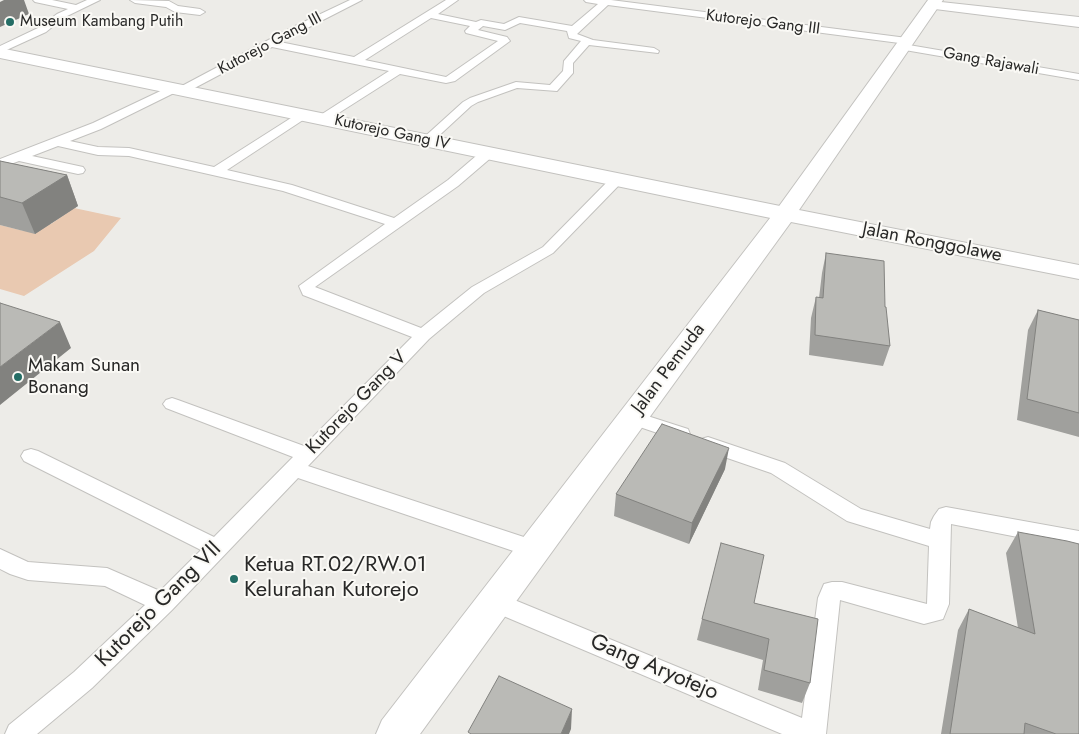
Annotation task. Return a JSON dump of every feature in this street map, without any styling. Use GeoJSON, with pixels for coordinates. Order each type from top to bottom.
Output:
{"type":"FeatureCollection","features":[{"type":"Feature","properties":{"kind":"main road"},"geometry":{"type":"LineString","coordinates":[[934,2],[1079,22]]}},
{"type":"Feature","properties":{"kind":"main road","name":"Jalan Pemuda"},"geometry":{"type":"LineString","coordinates":[[396,734],[785,214],[934,2]]}},
{"type":"Feature","properties":{"kind":"main road","name":"Kutorejo Gang IV"},"geometry":{"type":"LineString","coordinates":[[0,51],[785,214]]}},
{"type":"Feature","properties":{"kind":"main road","name":"Jalan Ronggolawe"},"geometry":{"type":"LineString","coordinates":[[785,214],[1079,272]]}},
{"type":"Feature","properties":{"kind":"lane"},"geometry":{"type":"LineString","coordinates":[[38,0],[77,8]]}},
{"type":"Feature","properties":{"kind":"lane"},"geometry":{"type":"LineString","coordinates":[[0,51],[42,30],[60,16],[95,0]]}},
{"type":"Feature","properties":{"kind":"lane"},"geometry":{"type":"LineString","coordinates":[[135,0],[155,1],[169,4],[175,9],[200,12]]}},
{"type":"Feature","properties":{"kind":"lane","name":"Kutorejo Gang III"},"geometry":{"type":"LineString","coordinates":[[0,164],[111,120],[179,89],[358,0]]}},
{"type":"Feature","properties":{"kind":"lane"},"geometry":{"type":"LineString","coordinates":[[356,62],[453,0]]}},
{"type":"Feature","properties":{"kind":"lane","name":"Kutorejo Gang III"},"geometry":{"type":"LineString","coordinates":[[589,0],[702,11],[905,44]]}},
{"type":"Feature","properties":{"kind":"lane"},"geometry":{"type":"LineString","coordinates":[[610,2],[573,29],[572,35],[586,38],[587,42],[654,51]]}},
{"type":"Feature","properties":{"kind":"lane"},"geometry":{"type":"LineString","coordinates":[[430,15],[478,24],[506,26],[518,20],[573,29]]}},
{"type":"Feature","properties":{"kind":"lane"},"geometry":{"type":"LineString","coordinates":[[270,43],[441,80],[451,79],[505,41],[470,31],[478,24]]}},
{"type":"Feature","properties":{"kind":"lane"},"geometry":{"type":"LineString","coordinates":[[427,140],[474,100],[516,85],[552,89],[569,72],[568,63],[587,42]]}},
{"type":"Feature","properties":{"kind":"lane","name":"Gang Rajawali"},"geometry":{"type":"LineString","coordinates":[[905,44],[1079,77]]}},
{"type":"Feature","properties":{"kind":"lane"},"geometry":{"type":"LineString","coordinates":[[323,119],[398,70]]}},
{"type":"Feature","properties":{"kind":"lane"},"geometry":{"type":"LineString","coordinates":[[216,172],[302,115]]}},
{"type":"Feature","properties":{"kind":"lane"},"geometry":{"type":"LineString","coordinates":[[57,142],[98,151],[129,152],[216,172],[304,194],[395,223]]}},
{"type":"Feature","properties":{"kind":"lane"},"geometry":{"type":"LineString","coordinates":[[423,335],[312,294],[307,289],[308,284],[453,183],[488,153]]}},
{"type":"Feature","properties":{"kind":"lane"},"geometry":{"type":"LineString","coordinates":[[18,157],[78,170]]}},
{"type":"Feature","properties":{"kind":"lane","name":"Kutorejo Gang V"},"geometry":{"type":"LineString","coordinates":[[534,549],[301,462],[423,335],[478,290],[548,250],[616,180]]}},
{"type":"Feature","properties":{"kind":"lane"},"geometry":{"type":"LineString","coordinates":[[172,404],[301,462]]}},
{"type":"Feature","properties":{"kind":"lane"},"geometry":{"type":"LineString","coordinates":[[632,418],[778,468],[854,514],[941,541]]}},
{"type":"Feature","properties":{"kind":"lane"},"geometry":{"type":"LineString","coordinates":[[31,456],[217,548]]}},
{"type":"Feature","properties":{"kind":"lane","name":"Kutorejo Gang VII"},"geometry":{"type":"LineString","coordinates":[[18,734],[83,680],[164,603],[301,462]]}},
{"type":"Feature","properties":{"kind":"lane"},"geometry":{"type":"LineString","coordinates":[[813,734],[830,593],[832,591],[842,591],[930,614],[936,610],[938,604],[941,522],[946,515],[1079,540]]}},
{"type":"Feature","properties":{"kind":"lane"},"geometry":{"type":"LineString","coordinates":[[0,558],[28,571],[107,578],[164,603]]}},
{"type":"Feature","properties":{"kind":"lane","name":"Gang Aryotejo"},"geometry":{"type":"LineString","coordinates":[[495,602],[813,734]]}},
{"type":"Feature","properties":{"kind":"shaded area"},"geometry":{"type":"Polygon","coordinates":[[[74,208],[121,218],[94,251],[24,296],[0,289],[0,225],[24,231],[40,221],[51,224],[74,208]]]}},
{"type":"Feature","properties":{"kind":"building"},"geometry":{"type":"Polygon","coordinates":[[[0,161],[67,175],[22,203],[0,197],[0,161]]]}},
{"type":"Feature","properties":{"kind":"building"},"geometry":{"type":"Polygon","coordinates":[[[826,253],[884,261],[885,307],[890,346],[815,335],[816,297],[823,298],[826,253]]]}},
{"type":"Feature","properties":{"kind":"building"},"geometry":{"type":"Polygon","coordinates":[[[0,303],[60,322],[0,367],[0,303]]]}},
{"type":"Feature","properties":{"kind":"building"},"geometry":{"type":"Polygon","coordinates":[[[1038,310],[1079,320],[1079,413],[1027,399],[1038,310]]]}},
{"type":"Feature","properties":{"kind":"building"},"geometry":{"type":"Polygon","coordinates":[[[662,424],[729,448],[692,523],[616,494],[662,424]]]}},
{"type":"Feature","properties":{"kind":"building"},"geometry":{"type":"Polygon","coordinates":[[[1018,532],[1079,544],[1079,734],[1056,734],[1025,723],[1024,734],[950,734],[969,609],[1035,634],[1018,532]]]}},
{"type":"Feature","properties":{"kind":"building"},"geometry":{"type":"Polygon","coordinates":[[[721,543],[764,555],[754,603],[818,619],[810,683],[764,670],[769,639],[702,619],[721,543]]]}},
{"type":"Feature","properties":{"kind":"building"},"geometry":{"type":"Polygon","coordinates":[[[499,676],[572,709],[561,734],[471,734],[468,732],[499,676]]]}},
{"type":"Feature","properties":{"kind":"place","name":"Museum Kambang Putih"},"geometry":{"type":"Point","coordinates":[10,22]}},
{"type":"Feature","properties":{"kind":"place","name":"Makam Sunan Bonang"},"geometry":{"type":"Point","coordinates":[18,377]}},
{"type":"Feature","properties":{"kind":"place","name":"Ketua RT.02/RW.01 Kelurahan Kutorejo"},"geometry":{"type":"Point","coordinates":[234,579]}}]}
